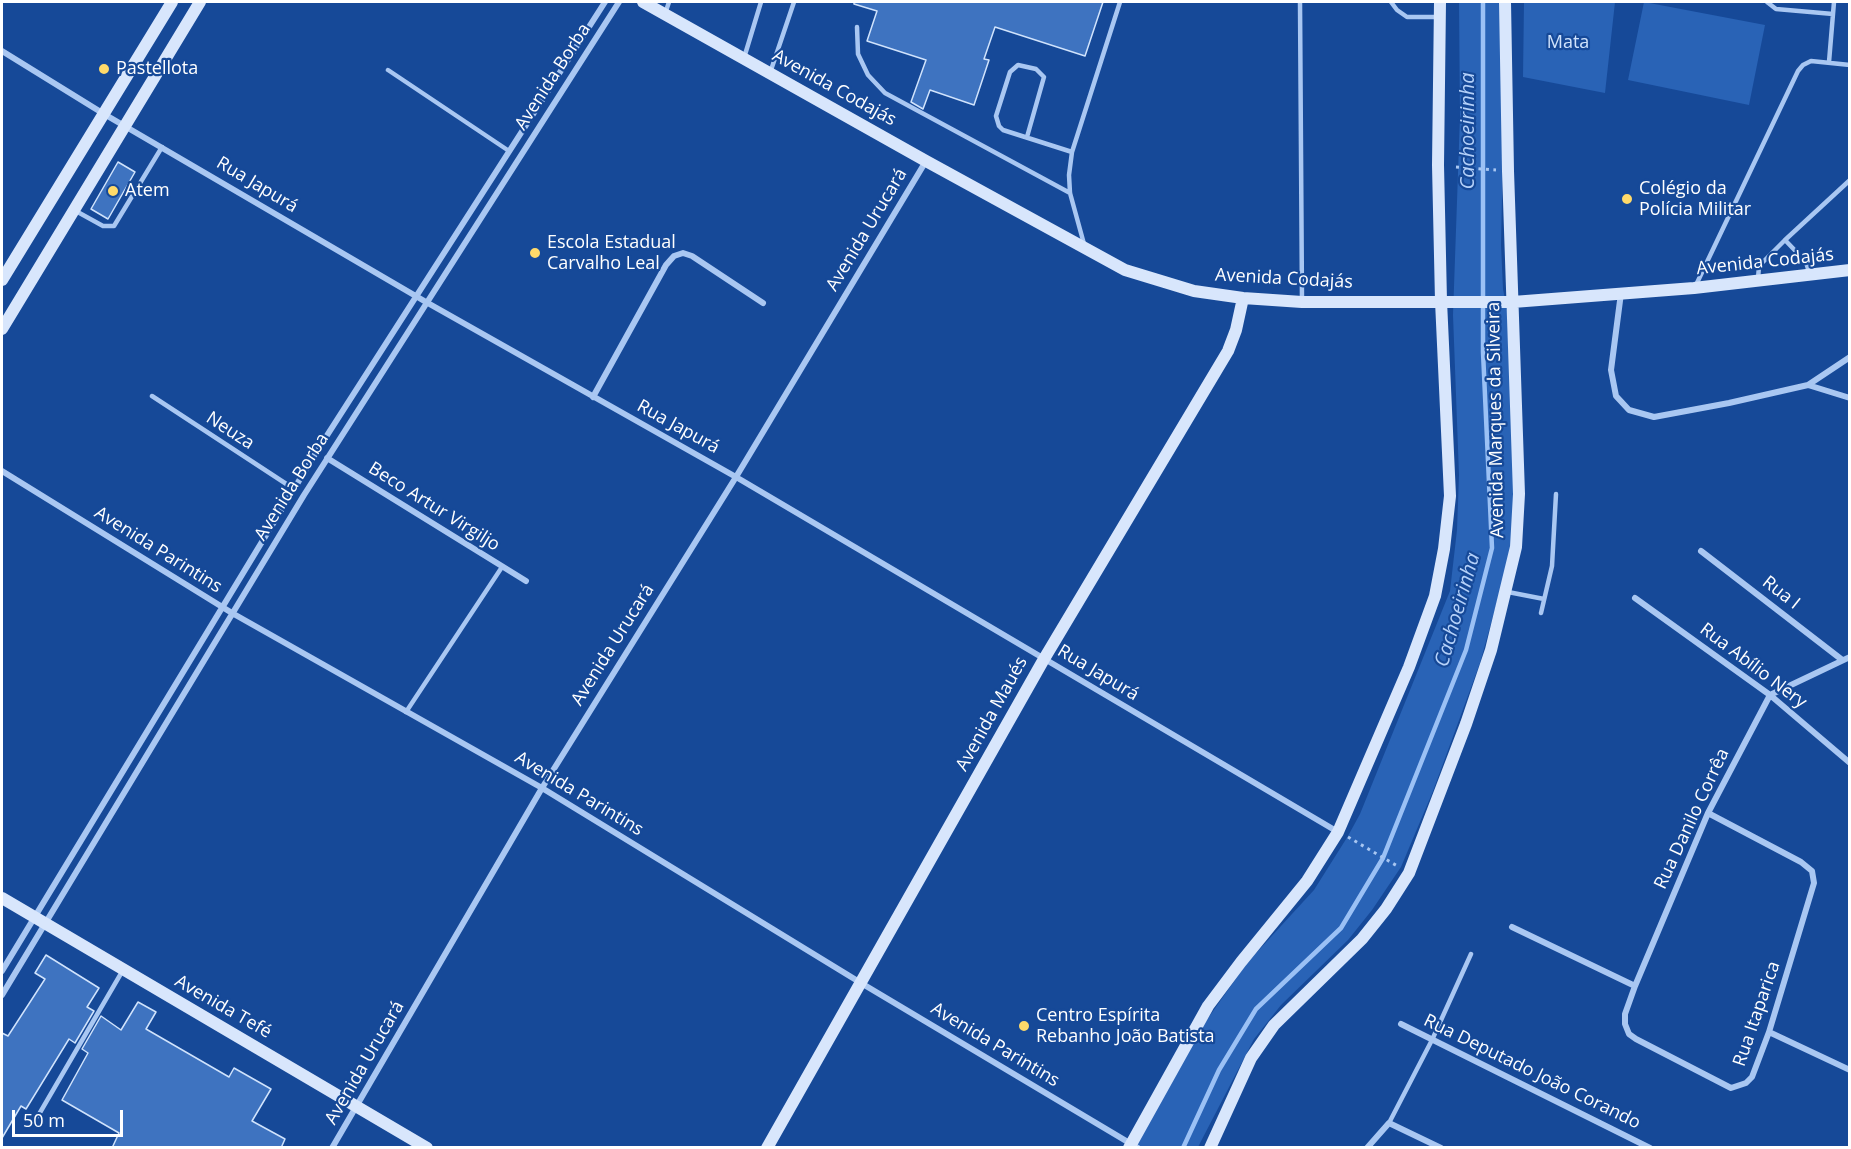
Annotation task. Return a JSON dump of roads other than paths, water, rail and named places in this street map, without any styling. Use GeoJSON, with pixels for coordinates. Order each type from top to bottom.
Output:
{"type":"FeatureCollection","features":[{"type":"Feature","properties":{"kind":"street"},"geometry":{"type":"LineString","coordinates":[[2,280],[172,2]]}},
{"type":"Feature","properties":{"kind":"street"},"geometry":{"type":"LineString","coordinates":[[2,329],[200,2]]}},
{"type":"Feature","properties":{"kind":"street","name":"Avenida Borba"},"geometry":{"type":"LineString","coordinates":[[2,995],[39,920],[221,607],[416,296],[605,2]]}},
{"type":"Feature","properties":{"kind":"street","name":"Avenida Borba"},"geometry":{"type":"LineString","coordinates":[[2,971],[39,920],[327,458],[619,2]]}},
{"type":"Feature","properties":{"kind":"street","name":"Avenida Codajás"},"geometry":{"type":"LineString","coordinates":[[644,2],[667,8],[770,73],[1125,270],[1194,291],[1243,298],[1302,302],[1513,302],[1694,288],[1850,270]]}},
{"type":"Feature","properties":{"kind":"street"},"geometry":{"type":"LineString","coordinates":[[1133,1146],[1208,1006],[1307,881],[1338,832],[1409,667],[1435,596],[1444,549],[1450,496],[1440,301],[1438,165],[1440,2]]}},
{"type":"Feature","properties":{"kind":"street","name":"Avenida Marques da Silveira"},"geometry":{"type":"LineString","coordinates":[[1210,1148],[1251,1058],[1274,1025],[1362,939],[1386,909],[1409,873],[1491,650],[1516,547],[1519,494],[1505,2]]}},
{"type":"Feature","properties":{"kind":"street","name":"Rua Japurá"},"geometry":{"type":"LineString","coordinates":[[2,51],[104,114],[426,302],[736,477],[1338,832]]}},
{"type":"Feature","properties":{"kind":"street","name":"Avenida Urucará"},"geometry":{"type":"LineString","coordinates":[[332,1148],[542,788],[736,477],[926,161]]}},
{"type":"Feature","properties":{"kind":"street"},"geometry":{"type":"LineString","coordinates":[[593,397],[666,265],[674,256],[683,254],[692,256],[763,303]]}},
{"type":"Feature","properties":{"kind":"street"},"geometry":{"type":"LineString","coordinates":[[1621,293],[1611,370],[1616,396],[1629,410],[1654,417],[1808,385],[1850,357]]}},
{"type":"Feature","properties":{"kind":"street","name":"Avenida Maués"},"geometry":{"type":"LineString","coordinates":[[767,1148],[1044,658],[1228,351],[1236,330],[1243,298]]}},
{"type":"Feature","properties":{"kind":"street"},"geometry":{"type":"LineString","coordinates":[[1808,385],[1850,399]]}},
{"type":"Feature","properties":{"kind":"street","name":"Beco Artur Virgiljo"},"geometry":{"type":"LineString","coordinates":[[327,458],[526,581]]}},
{"type":"Feature","properties":{"kind":"street","name":"Avenida Parintins"},"geometry":{"type":"LineString","coordinates":[[2,471],[221,607],[542,788],[1133,1146]]}},
{"type":"Feature","properties":{"kind":"street","name":"Rua I"},"geometry":{"type":"LineString","coordinates":[[1701,551],[1841,659]]}},
{"type":"Feature","properties":{"kind":"street","name":"Rua Abílio Nery"},"geometry":{"type":"LineString","coordinates":[[1635,598],[1770,695],[1850,763]]}},
{"type":"Feature","properties":{"kind":"street"},"geometry":{"type":"LineString","coordinates":[[1770,695],[1841,659],[1850,657]]}},
{"type":"Feature","properties":{"kind":"street","name":"Rua Danilo Corrêa"},"geometry":{"type":"LineString","coordinates":[[1636,1039],[1629,1034],[1625,1024],[1625,1014],[1635,986],[1708,813],[1770,695]]}},
{"type":"Feature","properties":{"kind":"street","name":"Rua Itaparica"},"geometry":{"type":"LineString","coordinates":[[1636,1039],[1731,1088],[1746,1083],[1752,1077],[1769,1032],[1809,904],[1814,883],[1812,871],[1801,862],[1708,813]]}},
{"type":"Feature","properties":{"kind":"street","name":"Avenida Tefé"},"geometry":{"type":"LineString","coordinates":[[2,898],[427,1148]]}},
{"type":"Feature","properties":{"kind":"street"},"geometry":{"type":"LineString","coordinates":[[1512,927],[1635,986]]}},
{"type":"Feature","properties":{"kind":"street","name":"Rua Deputado João Corando"},"geometry":{"type":"LineString","coordinates":[[1401,1024],[1650,1148]]}},
{"type":"Feature","properties":{"kind":"street"},"geometry":{"type":"LineString","coordinates":[[1769,1032],[1850,1070]]}},
{"type":"Feature","properties":{"kind":"street"},"geometry":{"type":"LineString","coordinates":[[1367,1148],[1389,1123],[1441,1148]]}},
{"type":"Feature","properties":{"kind":"lane"},"geometry":{"type":"LineString","coordinates":[[744,58],[761,2]]}},
{"type":"Feature","properties":{"kind":"lane"},"geometry":{"type":"LineString","coordinates":[[770,73],[794,2]]}},
{"type":"Feature","properties":{"kind":"lane"},"geometry":{"type":"LineString","coordinates":[[1085,248],[1070,193],[1069,176],[1072,152],[1120,2]]}},
{"type":"Feature","properties":{"kind":"lane"},"geometry":{"type":"LineString","coordinates":[[1300,2],[1302,302]]}},
{"type":"Feature","properties":{"kind":"lane"},"geometry":{"type":"LineString","coordinates":[[1391,2],[1407,17],[1440,17]]}},
{"type":"Feature","properties":{"kind":"lane"},"geometry":{"type":"LineString","coordinates":[[1767,2],[1776,9],[1833,14]]}},
{"type":"Feature","properties":{"kind":"lane"},"geometry":{"type":"LineString","coordinates":[[1829,62],[1834,2]]}},
{"type":"Feature","properties":{"kind":"lane"},"geometry":{"type":"LineString","coordinates":[[857,27],[858,54],[868,75],[885,93],[1070,193]]}},
{"type":"Feature","properties":{"kind":"lane"},"geometry":{"type":"LineString","coordinates":[[1694,288],[1798,71],[1811,61],[1850,65]]}},
{"type":"Feature","properties":{"kind":"lane"},"geometry":{"type":"LineString","coordinates":[[1026,137],[1044,77],[1036,69],[1018,65],[1010,72],[996,121],[1004,129],[1026,137],[1072,152]]}},
{"type":"Feature","properties":{"kind":"lane"},"geometry":{"type":"LineString","coordinates":[[388,70],[509,151]]}},
{"type":"Feature","properties":{"kind":"lane"},"geometry":{"type":"LineString","coordinates":[[74,210],[103,226],[114,226],[162,147]]}},
{"type":"Feature","properties":{"kind":"lane"},"geometry":{"type":"LineString","coordinates":[[1758,280],[1759,266],[1850,180]]}},
{"type":"Feature","properties":{"kind":"lane"},"geometry":{"type":"LineString","coordinates":[[1785,240],[1806,262],[1809,275]]}},
{"type":"Feature","properties":{"kind":"lane","name":"Neuza"},"geometry":{"type":"LineString","coordinates":[[152,396],[294,489]]}},
{"type":"Feature","properties":{"kind":"lane"},"geometry":{"type":"LineString","coordinates":[[1541,613],[1552,566],[1556,494]]}},
{"type":"Feature","properties":{"kind":"lane"},"geometry":{"type":"LineString","coordinates":[[406,712],[502,567]]}},
{"type":"Feature","properties":{"kind":"lane"},"geometry":{"type":"LineString","coordinates":[[1505,591],[1544,599]]}},
{"type":"Feature","properties":{"kind":"lane"},"geometry":{"type":"LineString","coordinates":[[1389,1123],[1432,1040],[1471,954]]}},
{"type":"Feature","properties":{"kind":"lane"},"geometry":{"type":"LineString","coordinates":[[38,1116],[123,970]]}},
{"type":"Feature","properties":{"kind":"waterway","name":"Cachoeirinha"},"geometry":{"type":"LineString","coordinates":[[1183,1148],[1219,1070],[1256,1009],[1341,928],[1383,858],[1466,650],[1492,548],[1483,352],[1483,2]]}},
{"type":"Feature","properties":{"kind":"place","name":"Pastellota"},"geometry":{"type":"Point","coordinates":[104,69]}},
{"type":"Feature","properties":{"kind":"place","name":"Atem"},"geometry":{"type":"Point","coordinates":[113,191]}},
{"type":"Feature","properties":{"kind":"place","name":"Colégio da Polícia Militar"},"geometry":{"type":"Point","coordinates":[1627,199]}},
{"type":"Feature","properties":{"kind":"place","name":"Escola Estadual Carvalho Leal"},"geometry":{"type":"Point","coordinates":[535,253]}},
{"type":"Feature","properties":{"kind":"place","name":"Centro Espírita Rebanho João Batista"},"geometry":{"type":"Point","coordinates":[1024,1026]}},
{"type":"Feature","properties":{"kind":"park label","name":"Mata"},"geometry":{"type":"Point","coordinates":[1568,43]}}]}
